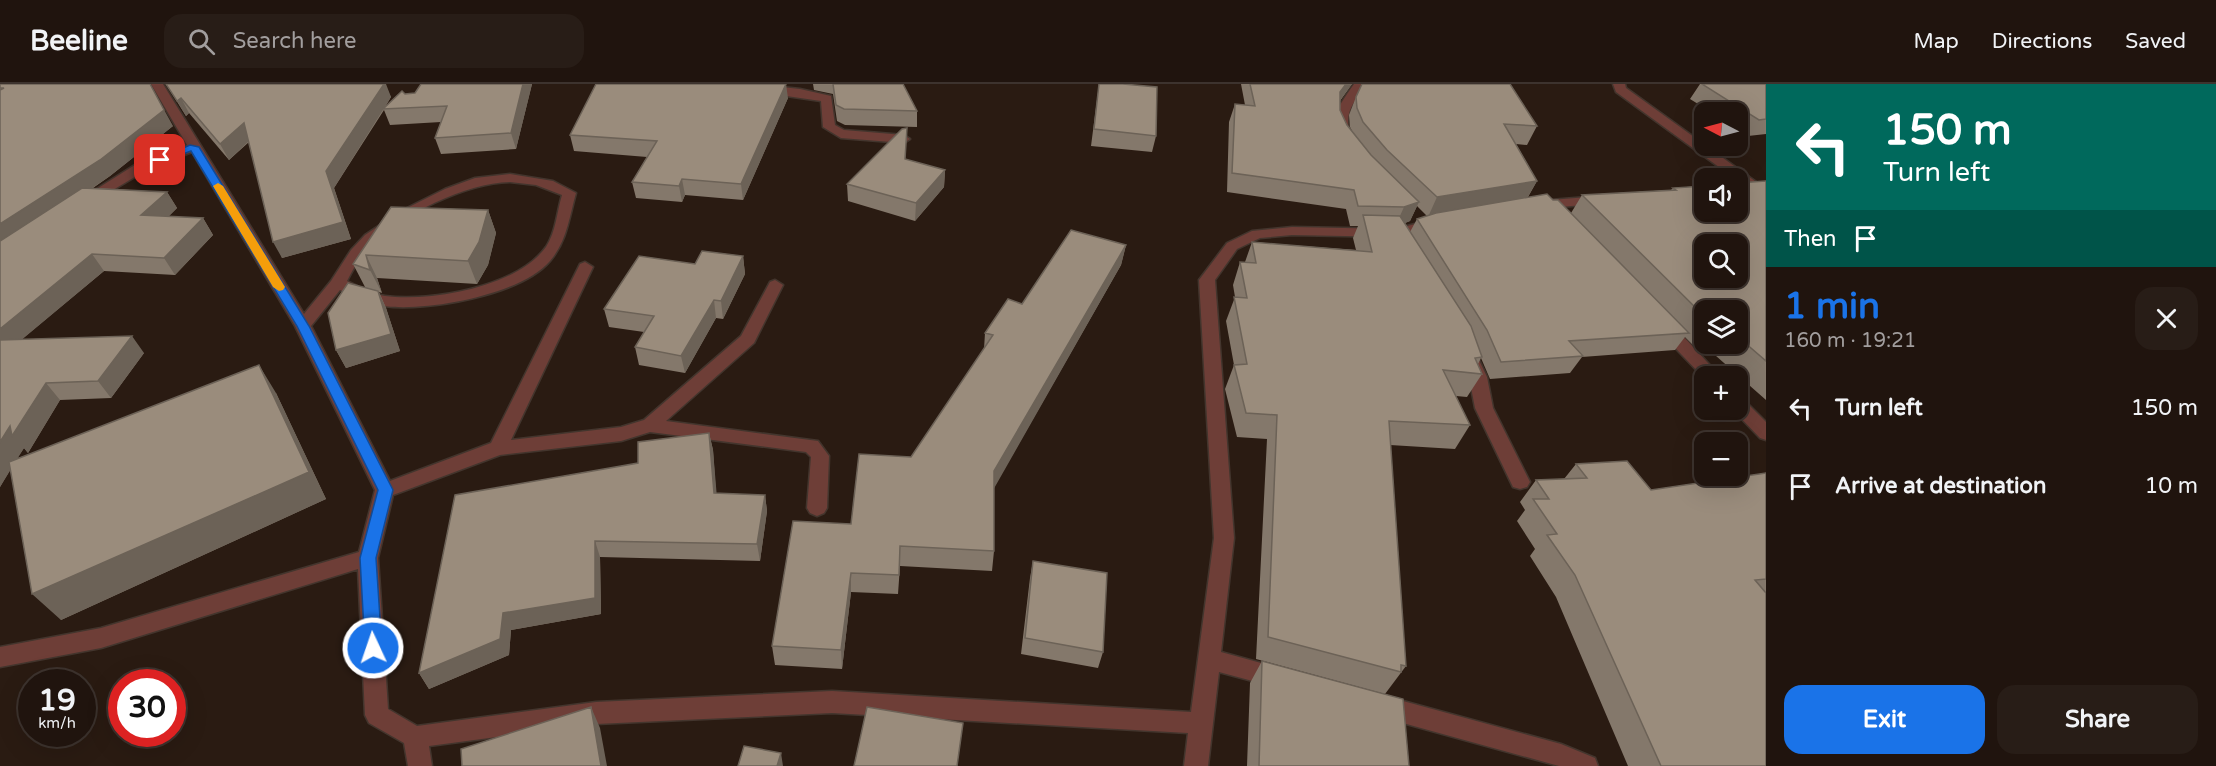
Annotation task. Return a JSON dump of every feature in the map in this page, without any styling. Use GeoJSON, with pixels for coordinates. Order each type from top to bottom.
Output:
{"type":"FeatureCollection","features":[{"type":"Feature","properties":{"kind":"street"},"geometry":{"type":"LineString","coordinates":[[157,84],[303,326],[386,490],[368,558],[377,715],[415,737],[596,714],[832,702],[1201,723]]}},
{"type":"Feature","properties":{"kind":"street"},"geometry":{"type":"LineString","coordinates":[[1353,147],[1343,131],[1340,119],[1343,107],[1360,84]]}},
{"type":"Feature","properties":{"kind":"street"},"geometry":{"type":"LineString","coordinates":[[1619,84],[1620,89],[1763,192]]}},
{"type":"Feature","properties":{"kind":"street"},"geometry":{"type":"LineString","coordinates":[[747,88],[800,93],[826,99],[829,127],[841,134],[904,139]]}},
{"type":"Feature","properties":{"kind":"street"},"geometry":{"type":"LineString","coordinates":[[70,210],[143,166],[194,147]]}},
{"type":"Feature","properties":{"kind":"street"},"geometry":{"type":"LineString","coordinates":[[303,326],[338,283],[357,251],[395,220],[476,182],[496,179],[545,182],[569,193],[554,246],[542,262],[523,276],[492,288],[411,303],[385,301],[338,283]]}},
{"type":"Feature","properties":{"kind":"street"},"geometry":{"type":"LineString","coordinates":[[1748,193],[1763,192]]}},
{"type":"Feature","properties":{"kind":"street"},"geometry":{"type":"LineString","coordinates":[[1524,207],[1546,203],[1614,200]]}},
{"type":"Feature","properties":{"kind":"street"},"geometry":{"type":"LineString","coordinates":[[1546,203],[1563,220]]}},
{"type":"Feature","properties":{"kind":"street"},"geometry":{"type":"LineString","coordinates":[[1196,766],[1224,538],[1207,280],[1232,246],[1257,234],[1292,231],[1396,233],[1421,221],[1447,220]]}},
{"type":"Feature","properties":{"kind":"street"},"geometry":{"type":"LineString","coordinates":[[1396,233],[1408,252]]}},
{"type":"Feature","properties":{"kind":"street"},"geometry":{"type":"LineString","coordinates":[[498,448],[585,267]]}},
{"type":"Feature","properties":{"kind":"street"},"geometry":{"type":"LineString","coordinates":[[650,426],[748,339],[775,285]]}},
{"type":"Feature","properties":{"kind":"street"},"geometry":{"type":"LineString","coordinates":[[1654,316],[1702,366]]}},
{"type":"Feature","properties":{"kind":"street"},"geometry":{"type":"LineString","coordinates":[[1461,339],[1478,377],[1484,408],[1520,482]]}},
{"type":"Feature","properties":{"kind":"street"},"geometry":{"type":"LineString","coordinates":[[1748,414],[1766,433]]}},
{"type":"Feature","properties":{"kind":"street"},"geometry":{"type":"LineString","coordinates":[[386,490],[498,448],[621,434],[650,426],[812,446],[820,456],[817,508]]}},
{"type":"Feature","properties":{"kind":"street"},"geometry":{"type":"LineString","coordinates":[[0,657],[101,638],[368,558]]}},
{"type":"Feature","properties":{"kind":"street"},"geometry":{"type":"LineString","coordinates":[[1209,659],[1300,684]]}},
{"type":"Feature","properties":{"kind":"street"},"geometry":{"type":"LineString","coordinates":[[1356,699],[1586,766]]}},
{"type":"Feature","properties":{"kind":"street"},"geometry":{"type":"LineString","coordinates":[[415,737],[420,766]]}},
{"type":"Feature","properties":{"kind":"building"},"geometry":{"type":"Polygon","coordinates":[[[0,84],[150,84],[164,110],[100,160],[0,224],[0,90],[4,88],[0,88],[0,84]]]}},
{"type":"Feature","properties":{"kind":"building"},"geometry":{"type":"Polygon","coordinates":[[[166,84],[384,84],[326,171],[343,222],[273,242],[244,123],[220,144],[181,98],[177,101],[166,84]]]}},
{"type":"Feature","properties":{"kind":"building"},"geometry":{"type":"Polygon","coordinates":[[[421,84],[523,84],[511,133],[435,138],[447,106],[383,109],[402,91],[405,94],[415,93],[421,84]]]}},
{"type":"Feature","properties":{"kind":"building"},"geometry":{"type":"Polygon","coordinates":[[[596,84],[786,84],[741,184],[682,179],[679,186],[632,182],[657,141],[570,135],[596,84]]]}},
{"type":"Feature","properties":{"kind":"building"},"geometry":{"type":"Polygon","coordinates":[[[833,84],[903,84],[917,111],[844,109],[836,105],[833,84]]]}},
{"type":"Feature","properties":{"kind":"building"},"geometry":{"type":"Polygon","coordinates":[[[1099,84],[1157,87],[1156,136],[1094,129],[1099,84]]]}},
{"type":"Feature","properties":{"kind":"building"},"geometry":{"type":"Polygon","coordinates":[[[1250,84],[1346,84],[1340,92],[1340,110],[1347,125],[1371,155],[1419,202],[1404,207],[1358,206],[1354,190],[1232,173],[1235,104],[1255,106],[1250,84]]]}},
{"type":"Feature","properties":{"kind":"building"},"geometry":{"type":"Polygon","coordinates":[[[1362,84],[1510,84],[1537,126],[1504,124],[1537,181],[1437,197],[1387,150],[1363,122],[1357,108],[1356,97],[1362,84]]]}},
{"type":"Feature","properties":{"kind":"building"},"geometry":{"type":"Polygon","coordinates":[[[1702,84],[1766,84],[1766,119],[1759,120],[1748,113],[1748,102],[1730,102],[1702,84]]]}},
{"type":"Feature","properties":{"kind":"building"},"geometry":{"type":"Polygon","coordinates":[[[907,128],[905,159],[945,170],[916,203],[847,184],[902,129],[907,128]]]}},
{"type":"Feature","properties":{"kind":"building"},"geometry":{"type":"Polygon","coordinates":[[[1766,181],[1766,361],[1748,345],[1748,300],[1694,300],[1694,306],[1582,195],[1676,190],[1673,188],[1694,187],[1694,222],[1748,222],[1748,182],[1766,181]]]}},
{"type":"Feature","properties":{"kind":"building"},"geometry":{"type":"Polygon","coordinates":[[[82,188],[167,192],[141,215],[203,218],[164,258],[92,254],[0,329],[0,241],[82,188]]]}},
{"type":"Feature","properties":{"kind":"building"},"geometry":{"type":"Polygon","coordinates":[[[1547,194],[1553,200],[1558,200],[1689,333],[1569,341],[1583,356],[1501,362],[1487,330],[1417,219],[1436,213],[1547,194]]]}},
{"type":"Feature","properties":{"kind":"building"},"geometry":{"type":"Polygon","coordinates":[[[391,207],[488,210],[479,242],[468,261],[366,255],[370,270],[353,264],[391,207]]]}},
{"type":"Feature","properties":{"kind":"building"},"geometry":{"type":"Polygon","coordinates":[[[1363,215],[1400,216],[1471,326],[1482,357],[1475,358],[1482,374],[1443,370],[1470,425],[1389,421],[1406,666],[1401,665],[1401,672],[1268,637],[1277,415],[1246,413],[1234,365],[1247,364],[1234,297],[1247,298],[1240,262],[1256,263],[1252,242],[1372,252],[1363,215]]]}},
{"type":"Feature","properties":{"kind":"building"},"geometry":{"type":"Polygon","coordinates":[[[1071,230],[1126,245],[994,471],[994,551],[900,546],[899,575],[851,573],[841,650],[772,646],[793,521],[851,524],[859,454],[911,457],[993,335],[985,333],[1008,299],[1022,304],[1071,230]]]}},
{"type":"Feature","properties":{"kind":"building"},"geometry":{"type":"Polygon","coordinates":[[[702,251],[743,256],[721,301],[714,300],[681,356],[635,347],[654,316],[604,309],[639,256],[695,264],[702,251]]]}},
{"type":"Feature","properties":{"kind":"building"},"geometry":{"type":"Polygon","coordinates":[[[348,283],[378,291],[391,334],[336,350],[328,313],[348,283]]]}},
{"type":"Feature","properties":{"kind":"building"},"geometry":{"type":"Polygon","coordinates":[[[132,336],[98,381],[46,383],[12,436],[10,426],[0,442],[0,340],[132,336]]]}},
{"type":"Feature","properties":{"kind":"building"},"geometry":{"type":"Polygon","coordinates":[[[259,365],[309,472],[32,594],[9,462],[259,365]]]}},
{"type":"Feature","properties":{"kind":"building"},"geometry":{"type":"Polygon","coordinates":[[[709,433],[714,493],[765,495],[757,544],[595,541],[595,598],[503,613],[500,639],[419,673],[455,495],[638,463],[638,442],[709,433]]]}},
{"type":"Feature","properties":{"kind":"building"},"geometry":{"type":"Polygon","coordinates":[[[1627,461],[1651,490],[1694,484],[1694,486],[1748,486],[1748,476],[1766,473],[1766,579],[1755,580],[1766,593],[1766,766],[1661,766],[1575,575],[1547,535],[1557,534],[1533,499],[1549,499],[1536,480],[1587,478],[1576,464],[1627,461]]]}},
{"type":"Feature","properties":{"kind":"building"},"geometry":{"type":"Polygon","coordinates":[[[1033,561],[1107,573],[1103,652],[1025,638],[1033,561]]]}},
{"type":"Feature","properties":{"kind":"building"},"geometry":{"type":"Polygon","coordinates":[[[1262,661],[1403,699],[1409,766],[1259,766],[1262,661]]]}},
{"type":"Feature","properties":{"kind":"building"},"geometry":{"type":"Polygon","coordinates":[[[591,707],[601,766],[462,766],[461,749],[591,707]]]}},
{"type":"Feature","properties":{"kind":"building"},"geometry":{"type":"Polygon","coordinates":[[[867,707],[963,723],[957,766],[854,766],[867,707]]]}},
{"type":"Feature","properties":{"kind":"building"},"geometry":{"type":"Polygon","coordinates":[[[744,746],[781,753],[777,766],[738,766],[744,746]]]}},
{"type":"Feature","properties":{"kind":"slow traffic"},"geometry":{"type":"LineString","coordinates":[[218,186],[279,287]]}},
{"type":"Feature","properties":{"kind":"route"},"geometry":{"type":"LineString","coordinates":[[160,160],[194,147],[303,326],[386,490],[368,558],[373,648]]}}]}
